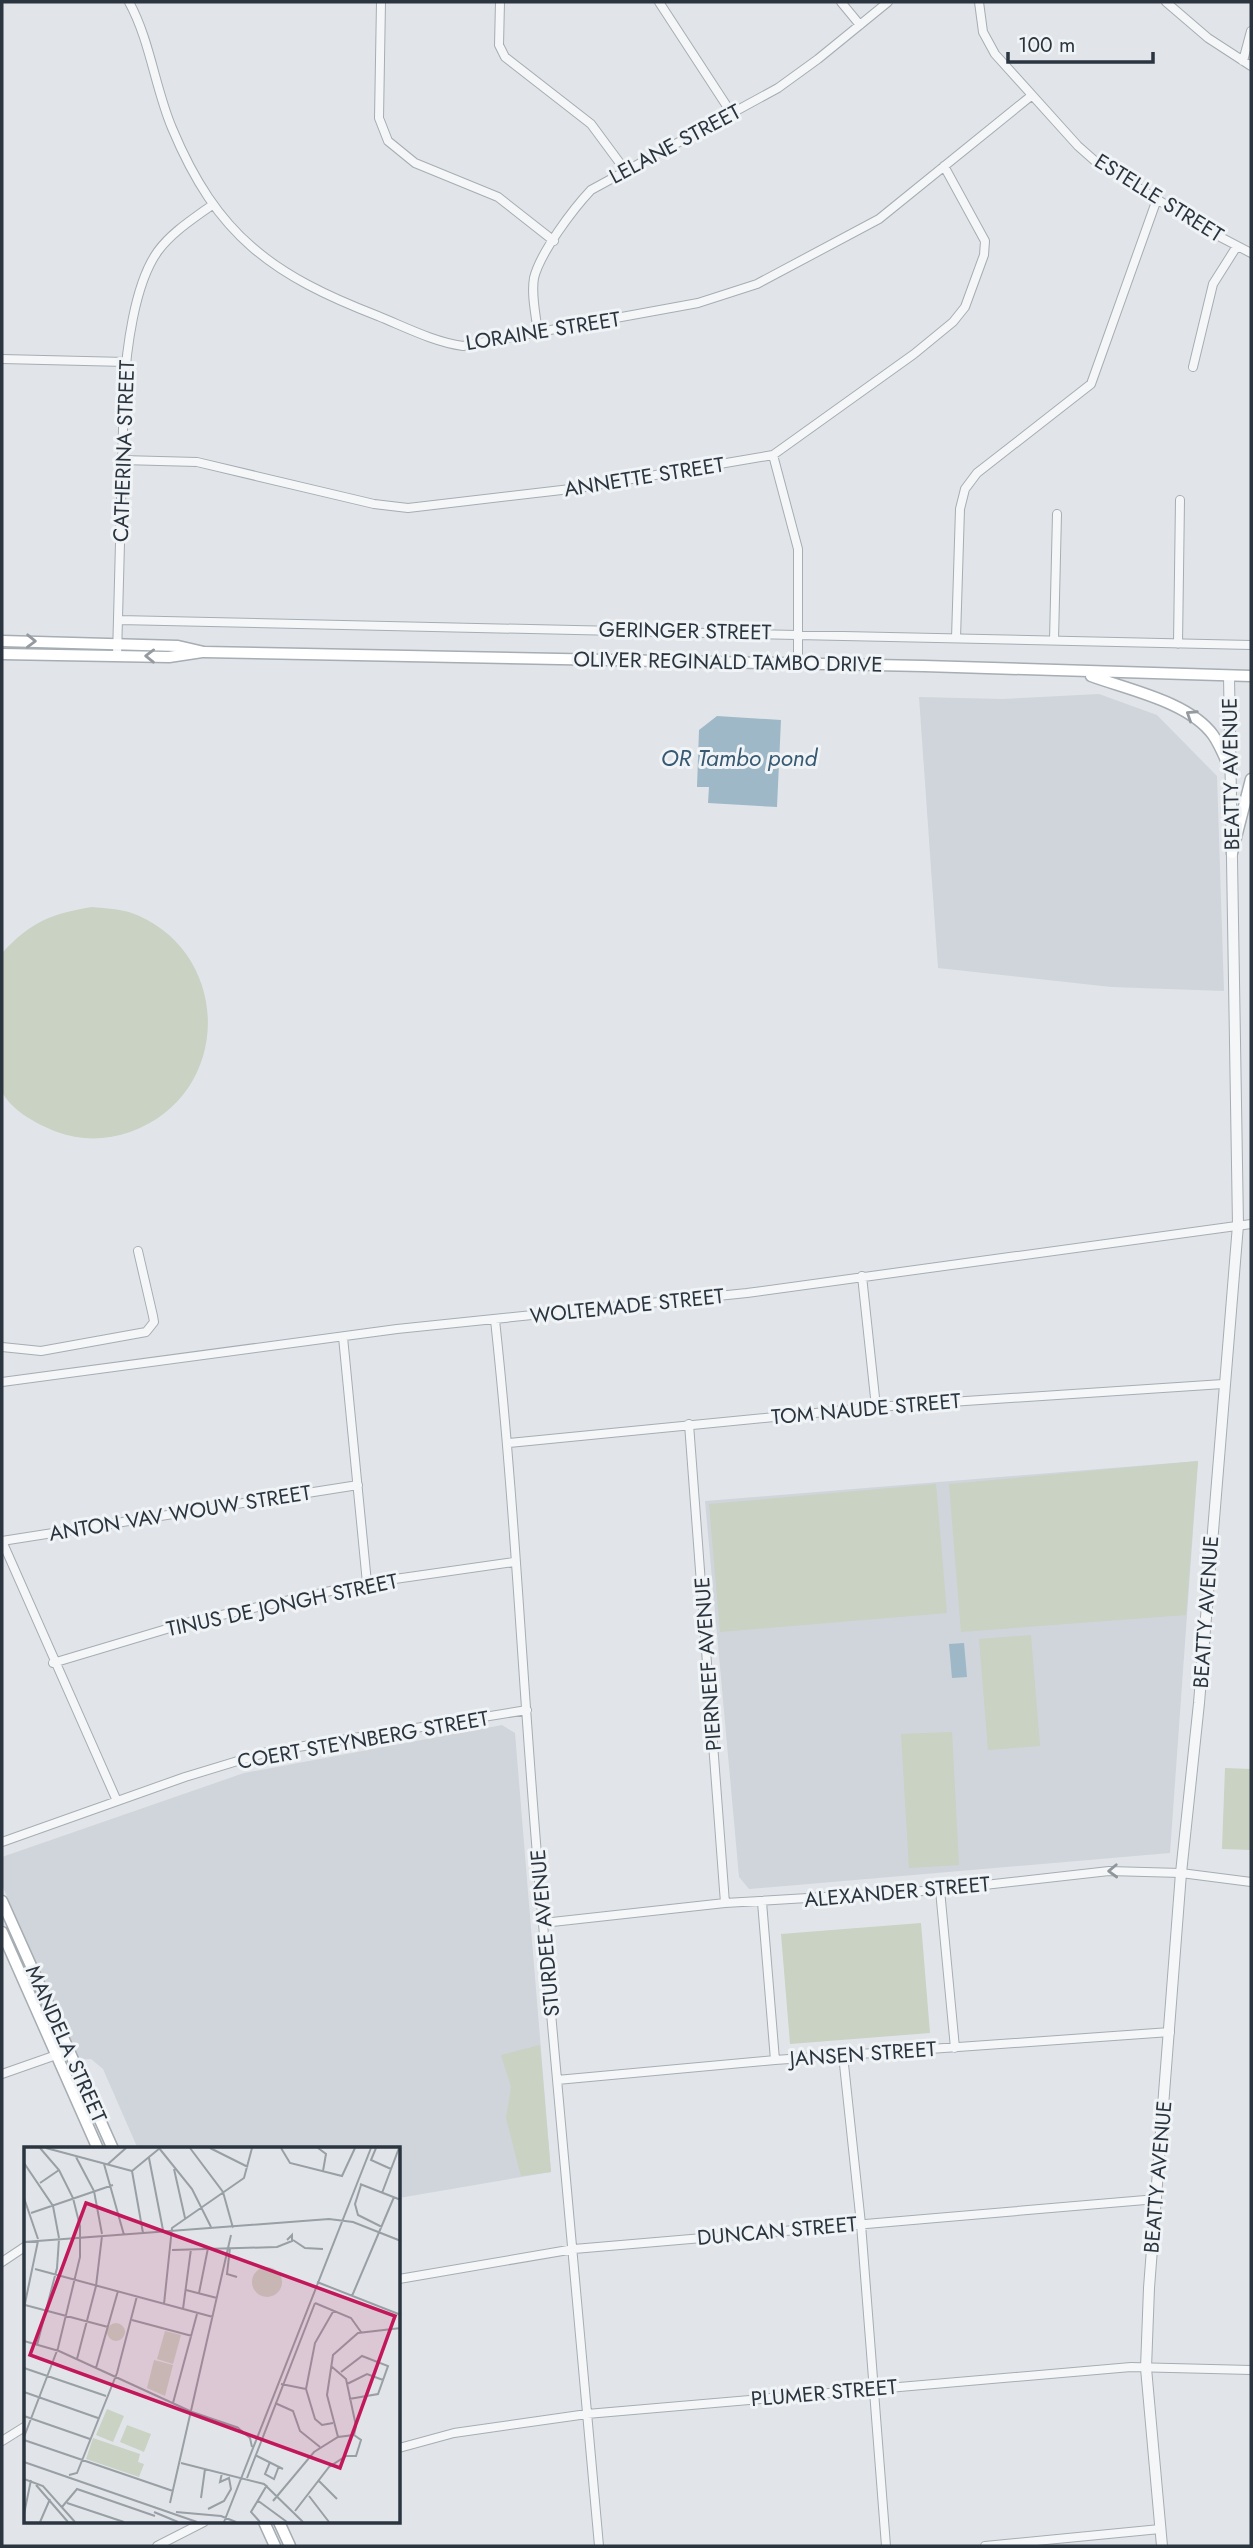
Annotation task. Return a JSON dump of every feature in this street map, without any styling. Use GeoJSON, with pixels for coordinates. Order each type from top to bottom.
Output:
{"type":"FeatureCollection","features":[{"type":"Feature","properties":{"kind":"main road","name":"OLIVER REGINALD TAMBO DRIVE"},"geometry":{"type":"LineString","coordinates":[[2,641],[117,650]]}},
{"type":"Feature","properties":{"kind":"main road","name":"OLIVER REGINALD TAMBO DRIVE"},"geometry":{"type":"LineString","coordinates":[[2,654],[178,646],[204,652],[1251,676]]}},
{"type":"Feature","properties":{"kind":"main road"},"geometry":{"type":"LineString","coordinates":[[1082,673],[1184,709],[1214,736],[1230,769]]}},
{"type":"Feature","properties":{"kind":"main road"},"geometry":{"type":"LineString","coordinates":[[1232,853],[1251,779]]}},
{"type":"Feature","properties":{"kind":"main road","name":"MANDELA STREET"},"geometry":{"type":"LineString","coordinates":[[2,1901],[112,2147]]}},
{"type":"Feature","properties":{"kind":"main road","name":"MANDELA STREET"},"geometry":{"type":"LineString","coordinates":[[2,1932],[98,2147]]}},
{"type":"Feature","properties":{"kind":"main road"},"geometry":{"type":"LineString","coordinates":[[265,2524],[275,2546]]}},
{"type":"Feature","properties":{"kind":"main road"},"geometry":{"type":"LineString","coordinates":[[280,2524],[290,2546]]}},
{"type":"Feature","properties":{"kind":"street","name":"LORAINE STREET"},"geometry":{"type":"LineString","coordinates":[[129,2],[140,27],[164,108],[180,148],[212,205],[242,239],[277,269],[326,296],[421,334],[463,346],[698,303],[757,284],[879,219],[1031,96]]}},
{"type":"Feature","properties":{"kind":"street"},"geometry":{"type":"LineString","coordinates":[[381,2],[379,118],[388,141],[415,163],[498,197],[554,241]]}},
{"type":"Feature","properties":{"kind":"street"},"geometry":{"type":"LineString","coordinates":[[500,2],[499,45],[505,57],[592,124],[625,170]]}},
{"type":"Feature","properties":{"kind":"street"},"geometry":{"type":"LineString","coordinates":[[659,2],[732,114]]}},
{"type":"Feature","properties":{"kind":"street"},"geometry":{"type":"LineString","coordinates":[[841,2],[860,25]]}},
{"type":"Feature","properties":{"kind":"street","name":"LELANE STREET"},"geometry":{"type":"LineString","coordinates":[[538,333],[534,280],[554,241],[591,190],[732,114],[797,75],[888,2]]}},
{"type":"Feature","properties":{"kind":"street","name":"ESTELLE STREET"},"geometry":{"type":"LineString","coordinates":[[979,2],[980,22],[988,43],[1031,96],[1096,161],[1251,253]]}},
{"type":"Feature","properties":{"kind":"street"},"geometry":{"type":"LineString","coordinates":[[1166,2],[1194,27],[1251,66]]}},
{"type":"Feature","properties":{"kind":"street"},"geometry":{"type":"LineString","coordinates":[[1242,61],[1251,31]]}},
{"type":"Feature","properties":{"kind":"street","name":"ANNETTE STREET"},"geometry":{"type":"LineString","coordinates":[[122,460],[197,462],[374,504],[417,508],[579,488],[774,454],[914,354],[953,322],[965,307],[984,255],[985,241],[944,166]]}},
{"type":"Feature","properties":{"kind":"street"},"geometry":{"type":"LineString","coordinates":[[956,638],[960,509],[965,489],[977,473],[1091,384],[1157,199]]}},
{"type":"Feature","properties":{"kind":"street","name":"CATHERINA STREET"},"geometry":{"type":"LineString","coordinates":[[117,650],[125,362],[141,291],[154,257],[178,230],[212,205]]}},
{"type":"Feature","properties":{"kind":"street"},"geometry":{"type":"LineString","coordinates":[[1193,367],[1213,284],[1237,246]]}},
{"type":"Feature","properties":{"kind":"street"},"geometry":{"type":"LineString","coordinates":[[2,359],[125,362]]}},
{"type":"Feature","properties":{"kind":"street"},"geometry":{"type":"LineString","coordinates":[[774,454],[798,549],[798,664]]}},
{"type":"Feature","properties":{"kind":"street"},"geometry":{"type":"LineString","coordinates":[[1178,644],[1180,500]]}},
{"type":"Feature","properties":{"kind":"street"},"geometry":{"type":"LineString","coordinates":[[1054,640],[1057,514]]}},
{"type":"Feature","properties":{"kind":"street","name":"GERINGER STREET"},"geometry":{"type":"LineString","coordinates":[[118,620],[1251,645]]}},
{"type":"Feature","properties":{"kind":"street","name":"BEATTY AVENUE"},"geometry":{"type":"LineString","coordinates":[[1162,2546],[1146,2368],[1149,2288],[1181,1872],[1199,1703],[1238,1225],[1229,676]]}},
{"type":"Feature","properties":{"kind":"street","name":"WOLTEMADE STREET"},"geometry":{"type":"LineString","coordinates":[[2,1382],[343,1337],[747,1293],[1251,1224]]}},
{"type":"Feature","properties":{"kind":"street"},"geometry":{"type":"LineString","coordinates":[[2,1347],[41,1351],[146,1332],[154,1322],[138,1251]]}},
{"type":"Feature","properties":{"kind":"street"},"geometry":{"type":"LineString","coordinates":[[862,1276],[876,1407]]}},
{"type":"Feature","properties":{"kind":"street","name":"STURDEE AVENUE"},"geometry":{"type":"LineString","coordinates":[[495,1320],[509,1443],[514,1562],[542,1923],[574,2249],[599,2546]]}},
{"type":"Feature","properties":{"kind":"street"},"geometry":{"type":"LineString","coordinates":[[343,1337],[367,1583]]}},
{"type":"Feature","properties":{"kind":"street","name":"TOM NAUDE STREET"},"geometry":{"type":"LineString","coordinates":[[509,1443],[876,1407],[1223,1384]]}},
{"type":"Feature","properties":{"kind":"street","name":"PIERNEEF AVENUE"},"geometry":{"type":"LineString","coordinates":[[689,1424],[726,1903]]}},
{"type":"Feature","properties":{"kind":"street","name":"ANTON VAV WOUW STREET"},"geometry":{"type":"LineString","coordinates":[[2,1541],[358,1485]]}},
{"type":"Feature","properties":{"kind":"street"},"geometry":{"type":"LineString","coordinates":[[2,1541],[53,1663],[117,1801]]}},
{"type":"Feature","properties":{"kind":"street","name":"TINUS DE JONGH STREET"},"geometry":{"type":"LineString","coordinates":[[53,1663],[191,1622],[367,1583],[514,1562]]}},
{"type":"Feature","properties":{"kind":"street","name":"COERT STEYNBERG STREET"},"geometry":{"type":"LineString","coordinates":[[2,1842],[267,1752],[527,1710]]}},
{"type":"Feature","properties":{"kind":"street","name":"ALEXANDER STREET"},"geometry":{"type":"LineString","coordinates":[[542,1923],[726,1903],[940,1890],[1109,1871],[1181,1872],[1251,1882]]}},
{"type":"Feature","properties":{"kind":"street"},"geometry":{"type":"LineString","coordinates":[[940,1890],[955,2048]]}},
{"type":"Feature","properties":{"kind":"street"},"geometry":{"type":"LineString","coordinates":[[762,1902],[775,2060]]}},
{"type":"Feature","properties":{"kind":"street","name":"JANSEN STREET"},"geometry":{"type":"LineString","coordinates":[[557,2080],[844,2054],[1170,2032]]}},
{"type":"Feature","properties":{"kind":"street"},"geometry":{"type":"LineString","coordinates":[[2,2074],[69,2051]]}},
{"type":"Feature","properties":{"kind":"street"},"geometry":{"type":"LineString","coordinates":[[844,2054],[861,2224],[887,2546]]}},
{"type":"Feature","properties":{"kind":"street","name":"DUNCAN STREET"},"geometry":{"type":"LineString","coordinates":[[401,2279],[574,2249],[1157,2199]]}},
{"type":"Feature","properties":{"kind":"street"},"geometry":{"type":"LineString","coordinates":[[2,2262],[24,2247]]}},
{"type":"Feature","properties":{"kind":"street","name":"PLUMER STREET"},"geometry":{"type":"LineString","coordinates":[[401,2447],[454,2433],[587,2414],[873,2388],[1146,2368],[1251,2370]]}},
{"type":"Feature","properties":{"kind":"street"},"geometry":{"type":"LineString","coordinates":[[2,2441],[24,2427]]}},
{"type":"Feature","properties":{"kind":"street"},"geometry":{"type":"LineString","coordinates":[[157,2546],[200,2524]]}},
{"type":"Feature","properties":{"kind":"street"},"geometry":{"type":"LineString","coordinates":[[985,2546],[1160,2529]]}},
{"type":"Feature","properties":{"kind":"shaded area"},"geometry":{"type":"Polygon","coordinates":[[[1099,694],[1157,715],[1217,776],[1224,991],[1111,987],[938,968],[919,697],[1003,699],[1099,694]]]}},
{"type":"Feature","properties":{"kind":"shaded area"},"geometry":{"type":"Polygon","coordinates":[[[1198,1461],[1170,1853],[749,1889],[739,1877],[705,1501],[1198,1461]]]}},
{"type":"Feature","properties":{"kind":"shaded area"},"geometry":{"type":"Polygon","coordinates":[[[502,1725],[515,1733],[551,2172],[401,2198],[401,2147],[137,2147],[103,2069],[91,2059],[78,2060],[2,1885],[2,1857],[244,1773],[502,1725]]]}},
{"type":"Feature","properties":{"kind":"green space"},"geometry":{"type":"Polygon","coordinates":[[[92,907],[129,912],[163,930],[188,956],[203,988],[208,1022],[203,1056],[189,1087],[164,1113],[130,1132],[94,1138],[66,1135],[42,1125],[19,1111],[2,1092],[2,953],[22,934],[42,921],[92,907]]]}},
{"type":"Feature","properties":{"kind":"green space"},"geometry":{"type":"Polygon","coordinates":[[[1198,1461],[1186,1615],[961,1632],[949,1484],[1198,1461]]]}},
{"type":"Feature","properties":{"kind":"green space"},"geometry":{"type":"Polygon","coordinates":[[[936,1484],[947,1613],[720,1632],[709,1504],[936,1484]]]}},
{"type":"Feature","properties":{"kind":"green space"},"geometry":{"type":"Polygon","coordinates":[[[1031,1635],[1040,1746],[988,1750],[979,1639],[1031,1635]]]}},
{"type":"Feature","properties":{"kind":"green space"},"geometry":{"type":"Polygon","coordinates":[[[952,1732],[959,1865],[909,1868],[901,1734],[952,1732]]]}},
{"type":"Feature","properties":{"kind":"green space"},"geometry":{"type":"Polygon","coordinates":[[[1225,1768],[1251,1769],[1251,1850],[1222,1849],[1225,1768]]]}},
{"type":"Feature","properties":{"kind":"green space"},"geometry":{"type":"Polygon","coordinates":[[[921,1923],[930,2033],[790,2044],[781,1934],[921,1923]]]}},
{"type":"Feature","properties":{"kind":"green space"},"geometry":{"type":"Polygon","coordinates":[[[540,2045],[551,2172],[521,2176],[506,2118],[511,2087],[501,2055],[540,2045]]]}},
{"type":"Feature","properties":{"kind":"water","name":"OR Tambo pond"},"geometry":{"type":"Polygon","coordinates":[[[717,716],[781,720],[777,807],[708,803],[709,787],[697,787],[699,730],[717,716]]]}},
{"type":"Feature","properties":{"kind":"water"},"geometry":{"type":"Polygon","coordinates":[[[964,1643],[967,1677],[952,1678],[949,1644],[964,1643]]]}}]}
